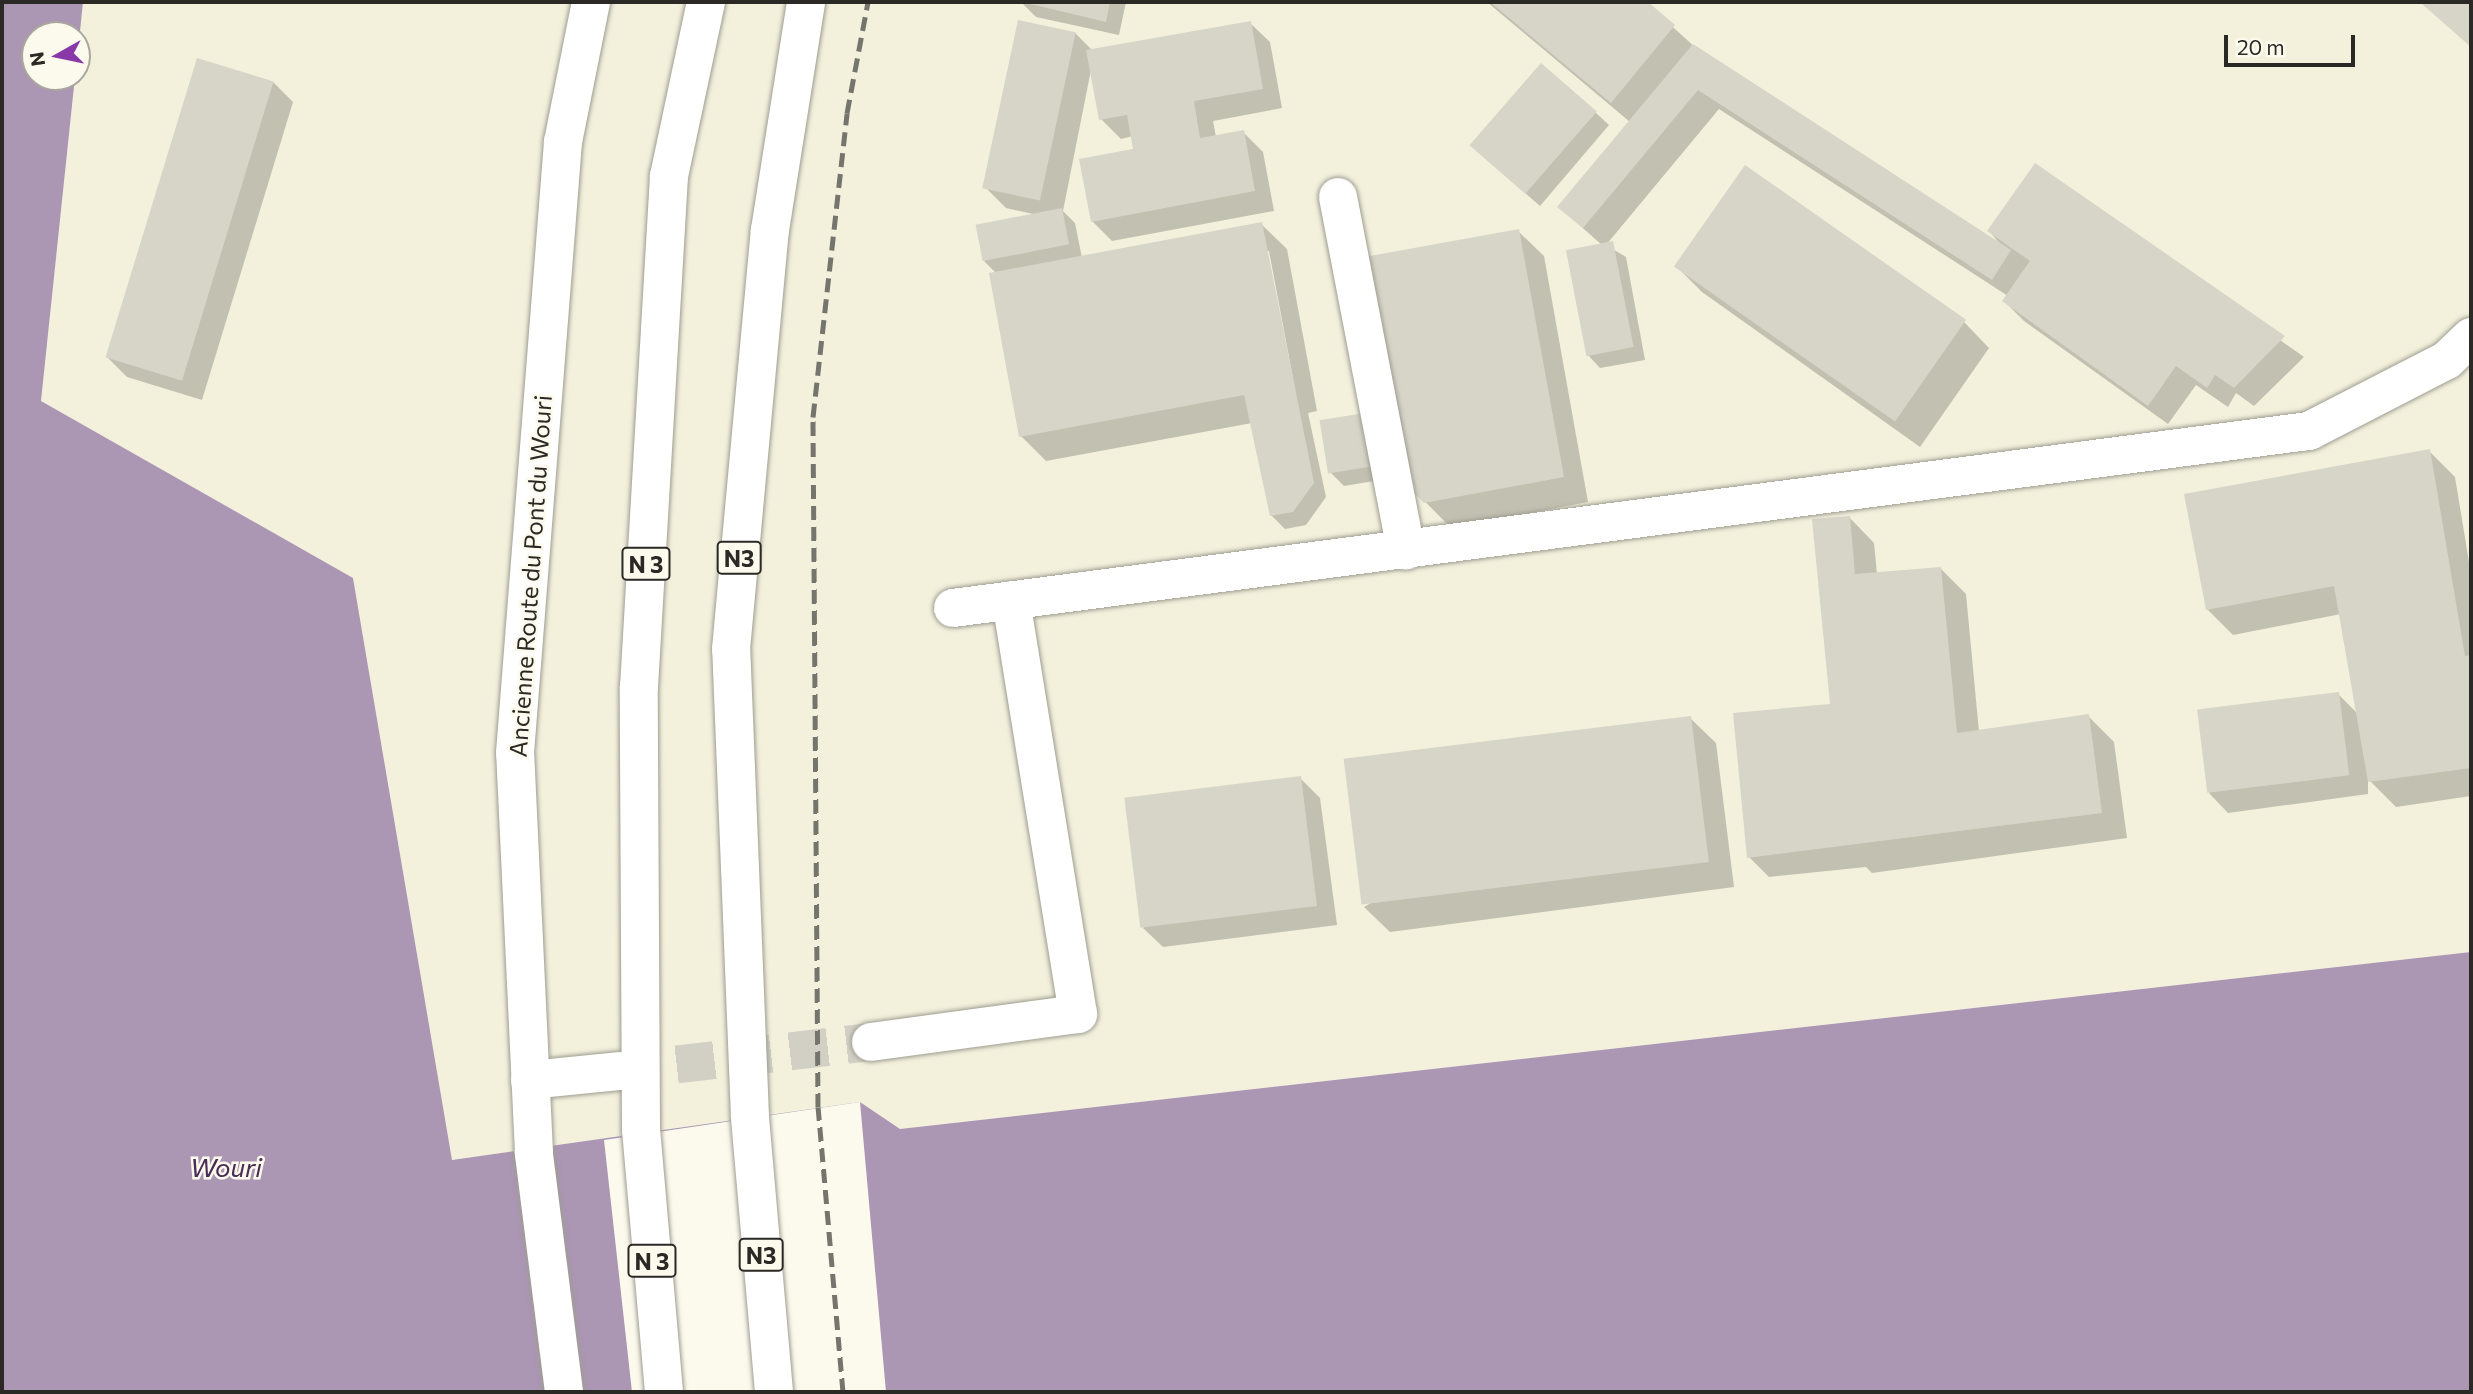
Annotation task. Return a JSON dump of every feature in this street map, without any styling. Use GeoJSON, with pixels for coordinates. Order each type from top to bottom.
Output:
{"type":"FeatureCollection","features":[{"type":"Feature","properties":{"kind":"main road","name":"Ancienne Route du Pont du Wouri"},"geometry":{"type":"LineString","coordinates":[[564,1392],[534,1153],[515,753],[563,142],[591,2]]}},
{"type":"Feature","properties":{"kind":"main road","name":"N 3"},"geometry":{"type":"LineString","coordinates":[[664,1392],[641,1130],[640,659],[669,176],[706,2]]}},
{"type":"Feature","properties":{"kind":"main road","name":"N3"},"geometry":{"type":"LineString","coordinates":[[774,1392],[750,1117],[731,649],[770,230],[806,2]]}},
{"type":"Feature","properties":{"kind":"main road"},"geometry":{"type":"LineString","coordinates":[[1338,197],[1406,551]]}},
{"type":"Feature","properties":{"kind":"main road"},"geometry":{"type":"LineString","coordinates":[[953,608],[1406,551],[2309,431],[2447,360],[2471,337]]}},
{"type":"Feature","properties":{"kind":"main road"},"geometry":{"type":"LineString","coordinates":[[871,1042],[1078,1014],[1011,600]]}},
{"type":"Feature","properties":{"kind":"main road"},"geometry":{"type":"LineString","coordinates":[[530,1080],[620,1071]]}},
{"type":"Feature","properties":{"kind":"shaded area"},"geometry":{"type":"Polygon","coordinates":[[[83,2],[2471,2],[2471,952],[900,1129],[860,1102],[452,1160],[353,578],[41,401],[74,91],[91,91],[91,21],[81,21],[83,2]]]}},
{"type":"Feature","properties":{"kind":"water","name":"Wouri"},"geometry":{"type":"Polygon","coordinates":[[[2,2],[83,2],[81,21],[21,21],[21,91],[74,91],[41,401],[353,578],[452,1160],[860,1102],[900,1129],[2471,952],[2471,1392],[2,1392],[2,2]]]}},
{"type":"Feature","properties":{"kind":"pier"},"geometry":{"type":"Polygon","coordinates":[[[860,1102],[886,1392],[632,1392],[604,1140],[860,1102]]]}},
{"type":"Feature","properties":{"kind":"building"},"geometry":{"type":"Polygon","coordinates":[[[1022,2],[1110,2],[1106,22],[1022,2]]]}},
{"type":"Feature","properties":{"kind":"building"},"geometry":{"type":"Polygon","coordinates":[[[1490,2],[1648,2],[1675,25],[1611,103],[1490,2]]]}},
{"type":"Feature","properties":{"kind":"building"},"geometry":{"type":"Polygon","coordinates":[[[2471,2],[2471,47],[2422,4],[2471,2]]]}},
{"type":"Feature","properties":{"kind":"building"},"geometry":{"type":"Polygon","coordinates":[[[1018,20],[1076,32],[1040,201],[982,188],[1018,20]]]}},
{"type":"Feature","properties":{"kind":"building"},"geometry":{"type":"Polygon","coordinates":[[[1251,21],[1263,89],[1194,101],[1200,138],[1244,130],[1255,191],[1091,222],[1079,159],[1133,149],[1127,115],[1099,120],[1086,50],[1251,21]]]}},
{"type":"Feature","properties":{"kind":"building"},"geometry":{"type":"Polygon","coordinates":[[[1693,44],[2011,250],[1992,280],[1698,90],[1583,228],[1557,207],[1693,44]]]}},
{"type":"Feature","properties":{"kind":"building"},"geometry":{"type":"Polygon","coordinates":[[[197,58],[274,81],[182,381],[105,357],[197,58]]]}},
{"type":"Feature","properties":{"kind":"building"},"geometry":{"type":"Polygon","coordinates":[[[1541,63],[1597,112],[1525,194],[1469,145],[1541,63]]]}},
{"type":"Feature","properties":{"kind":"building"},"geometry":{"type":"Polygon","coordinates":[[[2035,163],[2285,336],[2234,388],[2215,375],[2207,388],[2176,366],[2148,406],[2002,301],[2030,261],[1987,231],[2035,163]]]}},
{"type":"Feature","properties":{"kind":"building"},"geometry":{"type":"Polygon","coordinates":[[[1745,165],[1966,320],[1895,421],[1674,267],[1745,165]]]}},
{"type":"Feature","properties":{"kind":"building"},"geometry":{"type":"Polygon","coordinates":[[[1062,208],[1069,244],[983,261],[976,225],[1062,208]]]}},
{"type":"Feature","properties":{"kind":"building"},"geometry":{"type":"Polygon","coordinates":[[[1262,222],[1314,483],[1293,512],[1270,516],[1244,395],[1019,437],[989,273],[1262,222]]]}},
{"type":"Feature","properties":{"kind":"building"},"geometry":{"type":"Polygon","coordinates":[[[1519,229],[1564,477],[1424,503],[1398,477],[1359,258],[1519,229]]]}},
{"type":"Feature","properties":{"kind":"building"},"geometry":{"type":"Polygon","coordinates":[[[1613,241],[1634,347],[1586,356],[1566,250],[1613,241]]]}},
{"type":"Feature","properties":{"kind":"building"},"geometry":{"type":"Polygon","coordinates":[[[1365,413],[1373,466],[1328,474],[1320,420],[1365,413]]]}},
{"type":"Feature","properties":{"kind":"building"},"geometry":{"type":"Polygon","coordinates":[[[2430,449],[2465,656],[2471,655],[2471,768],[2368,782],[2334,586],[2206,610],[2184,494],[2430,449]]]}},
{"type":"Feature","properties":{"kind":"building"},"geometry":{"type":"Polygon","coordinates":[[[1850,516],[1855,574],[1941,567],[1957,733],[2089,714],[2102,813],[1747,858],[1733,713],[1830,704],[1812,519],[1850,516]]]}},
{"type":"Feature","properties":{"kind":"building"},"geometry":{"type":"Polygon","coordinates":[[[2339,692],[2349,775],[2207,793],[2197,709],[2339,692]]]}},
{"type":"Feature","properties":{"kind":"building"},"geometry":{"type":"Polygon","coordinates":[[[1691,716],[1709,862],[1362,905],[1344,759],[1691,716]]]}},
{"type":"Feature","properties":{"kind":"building"},"geometry":{"type":"Polygon","coordinates":[[[1301,776],[1317,906],[1140,928],[1124,798],[1301,776]]]}},
{"type":"Feature","properties":{"kind":"tunnel"},"geometry":{"type":"LineString","coordinates":[[620,1071],[871,1042]]}},
{"type":"Feature","properties":{"kind":"railway"},"geometry":{"type":"LineString","coordinates":[[843,1392],[818,1107],[813,417],[847,113],[868,2]]}}]}
